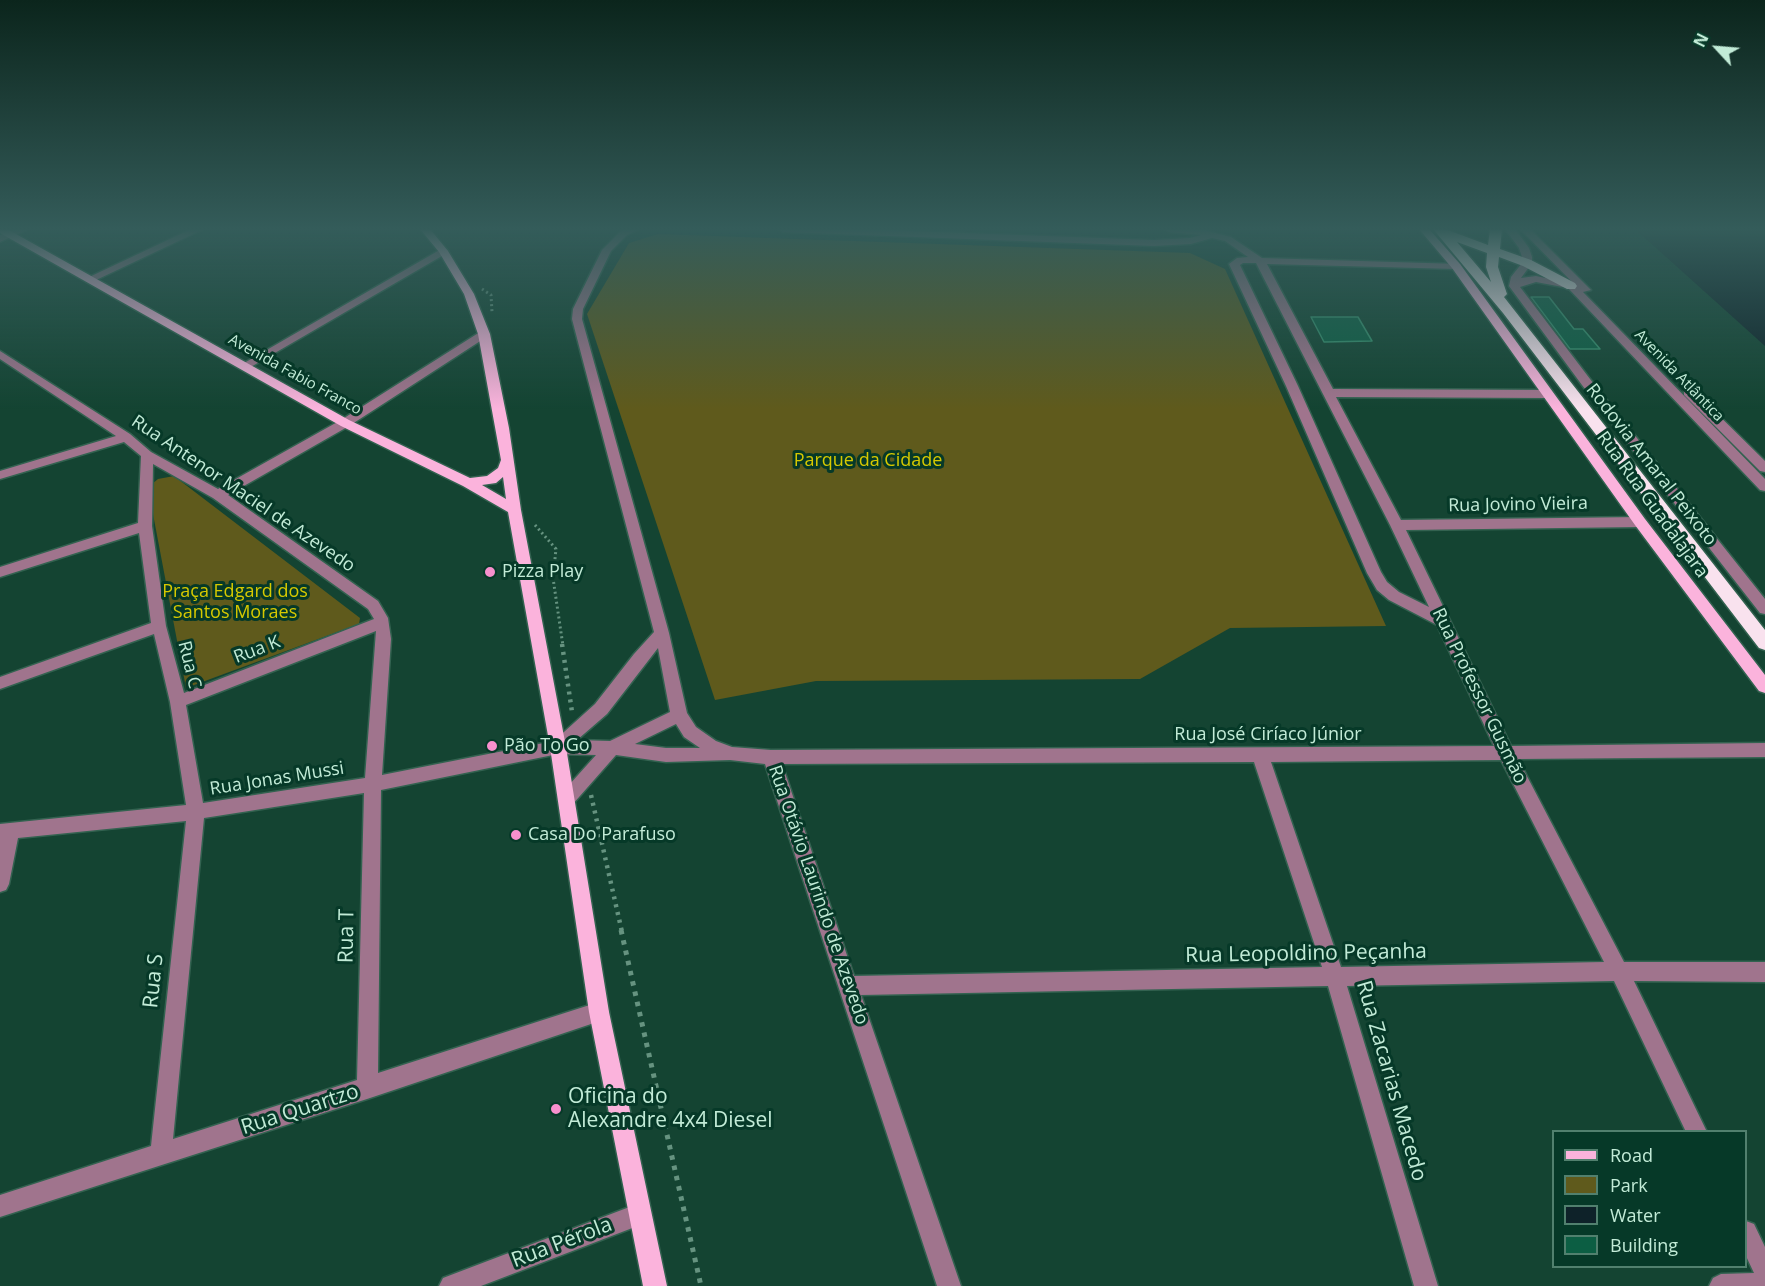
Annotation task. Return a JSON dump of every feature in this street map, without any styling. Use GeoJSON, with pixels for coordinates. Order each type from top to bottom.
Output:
{"type":"FeatureCollection","features":[{"type":"Feature","properties":{"kind":"highway","name":"Rodovia Amaral Peixoto"},"geometry":{"type":"LineString","coordinates":[[1491,289],[1765,644]]}},
{"type":"Feature","properties":{"kind":"highway","name":"Rodovia Amaral Peixoto"},"geometry":{"type":"LineString","coordinates":[[1499,289],[1508,310]]}},
{"type":"Feature","properties":{"kind":"main road","name":"Avenida Fabio Franco"},"geometry":{"type":"LineString","coordinates":[[108,289],[345,423],[468,483],[514,510]]}},
{"type":"Feature","properties":{"kind":"main road"},"geometry":{"type":"LineString","coordinates":[[467,289],[484,334],[503,428],[506,462],[558,747],[599,1012],[655,1286]]}},
{"type":"Feature","properties":{"kind":"main road","name":"Rua Rua Guadalajara"},"geometry":{"type":"LineString","coordinates":[[1473,289],[1640,522],[1765,687]]}},
{"type":"Feature","properties":{"kind":"main road"},"geometry":{"type":"LineString","coordinates":[[468,483],[491,480],[504,470],[506,462]]}},
{"type":"Feature","properties":{"kind":"street"},"geometry":{"type":"LineString","coordinates":[[244,366],[377,289]]}},
{"type":"Feature","properties":{"kind":"street","name":"Rua Otávio Laurindo de Azevedo"},"geometry":{"type":"LineString","coordinates":[[588,289],[578,309],[577,319],[662,633],[679,715],[690,732],[706,744],[732,754],[771,757],[949,1286]]}},
{"type":"Feature","properties":{"kind":"street"},"geometry":{"type":"LineString","coordinates":[[1244,289],[1292,386],[1374,573],[1382,586],[1394,596],[1443,621]]}},
{"type":"Feature","properties":{"kind":"street","name":"Rua Professor Gusmão"},"geometry":{"type":"LineString","coordinates":[[1274,289],[1397,525],[1506,753],[1619,970],[1697,1130]]}},
{"type":"Feature","properties":{"kind":"street"},"geometry":{"type":"LineString","coordinates":[[1516,289],[1586,382],[1765,609]]}},
{"type":"Feature","properties":{"kind":"street","name":"Avenida Atlântica"},"geometry":{"type":"LineString","coordinates":[[1573,289],[1765,487]]}},
{"type":"Feature","properties":{"kind":"street"},"geometry":{"type":"LineString","coordinates":[[1585,289],[1765,468]]}},
{"type":"Feature","properties":{"kind":"street"},"geometry":{"type":"LineString","coordinates":[[218,495],[345,423],[484,334]]}},
{"type":"Feature","properties":{"kind":"street","name":"Rua Antenor Maciel de Azevedo"},"geometry":{"type":"LineString","coordinates":[[0,354],[126,437],[147,455],[218,495],[372,605],[383,622]]}},
{"type":"Feature","properties":{"kind":"street"},"geometry":{"type":"LineString","coordinates":[[1328,393],[1548,394]]}},
{"type":"Feature","properties":{"kind":"street"},"geometry":{"type":"LineString","coordinates":[[0,475],[126,437]]}},
{"type":"Feature","properties":{"kind":"street","name":"Rua C"},"geometry":{"type":"LineString","coordinates":[[147,455],[145,526],[159,626],[178,702],[196,812]]}},
{"type":"Feature","properties":{"kind":"street","name":"Rua Jovino Vieira"},"geometry":{"type":"LineString","coordinates":[[1397,525],[1640,522]]}},
{"type":"Feature","properties":{"kind":"street"},"geometry":{"type":"LineString","coordinates":[[0,572],[145,526]]}},
{"type":"Feature","properties":{"kind":"street"},"geometry":{"type":"LineString","coordinates":[[373,784],[384,639],[383,622]]}},
{"type":"Feature","properties":{"kind":"street","name":"Rua K"},"geometry":{"type":"LineString","coordinates":[[178,702],[383,622]]}},
{"type":"Feature","properties":{"kind":"street"},"geometry":{"type":"LineString","coordinates":[[0,683],[159,626]]}},
{"type":"Feature","properties":{"kind":"street"},"geometry":{"type":"LineString","coordinates":[[558,747],[601,709],[639,658],[662,633]]}},
{"type":"Feature","properties":{"kind":"street","name":"Rua Jonas Mussi"},"geometry":{"type":"LineString","coordinates":[[6,832],[196,812],[373,784],[558,747],[612,748],[679,715]]}},
{"type":"Feature","properties":{"kind":"street"},"geometry":{"type":"LineString","coordinates":[[566,800],[612,748],[666,755],[732,754]]}},
{"type":"Feature","properties":{"kind":"street","name":"Rua José Ciríaco Júnior"},"geometry":{"type":"LineString","coordinates":[[771,757],[1765,750]]}},
{"type":"Feature","properties":{"kind":"street","name":"Rua Zacarias Macedo"},"geometry":{"type":"LineString","coordinates":[[1260,755],[1335,978],[1426,1286]]}},
{"type":"Feature","properties":{"kind":"street","name":"Rua T"},"geometry":{"type":"LineString","coordinates":[[367,1089],[373,784]]}},
{"type":"Feature","properties":{"kind":"street","name":"Rua S"},"geometry":{"type":"LineString","coordinates":[[161,1155],[196,812]]}},
{"type":"Feature","properties":{"kind":"street"},"geometry":{"type":"LineString","coordinates":[[0,884],[6,832]]}},
{"type":"Feature","properties":{"kind":"street","name":"Rua Leopoldino Peçanha"},"geometry":{"type":"LineString","coordinates":[[849,986],[1335,978],[1619,970],[1765,972]]}},
{"type":"Feature","properties":{"kind":"street","name":"Rua Quartzo"},"geometry":{"type":"LineString","coordinates":[[0,1206],[599,1012]]}},
{"type":"Feature","properties":{"kind":"street","name":"Rua Pérola"},"geometry":{"type":"LineString","coordinates":[[451,1286],[640,1214]]}},
{"type":"Feature","properties":{"kind":"street"},"geometry":{"type":"LineString","coordinates":[[1747,1234],[1765,1272]]}},
{"type":"Feature","properties":{"kind":"street"},"geometry":{"type":"LineString","coordinates":[[1721,1286],[1765,1284]]}},
{"type":"Feature","properties":{"kind":"green space","name":"Parque da Cidade"},"geometry":{"type":"Polygon","coordinates":[[[602,289],[1234,289],[1386,626],[1230,628],[1140,679],[816,681],[715,700],[587,314],[602,289]]]}},
{"type":"Feature","properties":{"kind":"green space","name":"Praça Edgard dos Santos Moraes"},"geometry":{"type":"Polygon","coordinates":[[[174,476],[360,618],[359,624],[186,688],[149,493],[152,484],[158,479],[174,476]]]}},
{"type":"Feature","properties":{"kind":"water"},"geometry":{"type":"Polygon","coordinates":[[[1702,289],[1765,289],[1765,346],[1702,289]]]}},
{"type":"Feature","properties":{"kind":"building"},"geometry":{"type":"Polygon","coordinates":[[[1531,297],[1549,297],[1574,329],[1583,329],[1600,349],[1570,349],[1531,297]]]}},
{"type":"Feature","properties":{"kind":"building"},"geometry":{"type":"Polygon","coordinates":[[[1311,317],[1358,317],[1372,341],[1324,342],[1311,317]]]}},
{"type":"Feature","properties":{"kind":"place","name":"Pizza Play"},"geometry":{"type":"Point","coordinates":[490,572]}},
{"type":"Feature","properties":{"kind":"place","name":"Pão To Go"},"geometry":{"type":"Point","coordinates":[492,746]}},
{"type":"Feature","properties":{"kind":"place","name":"Casa Do Parafuso"},"geometry":{"type":"Point","coordinates":[516,835]}},
{"type":"Feature","properties":{"kind":"place","name":"Oficina do Alexandre 4x4 Diesel"},"geometry":{"type":"Point","coordinates":[556,1109]}}]}
